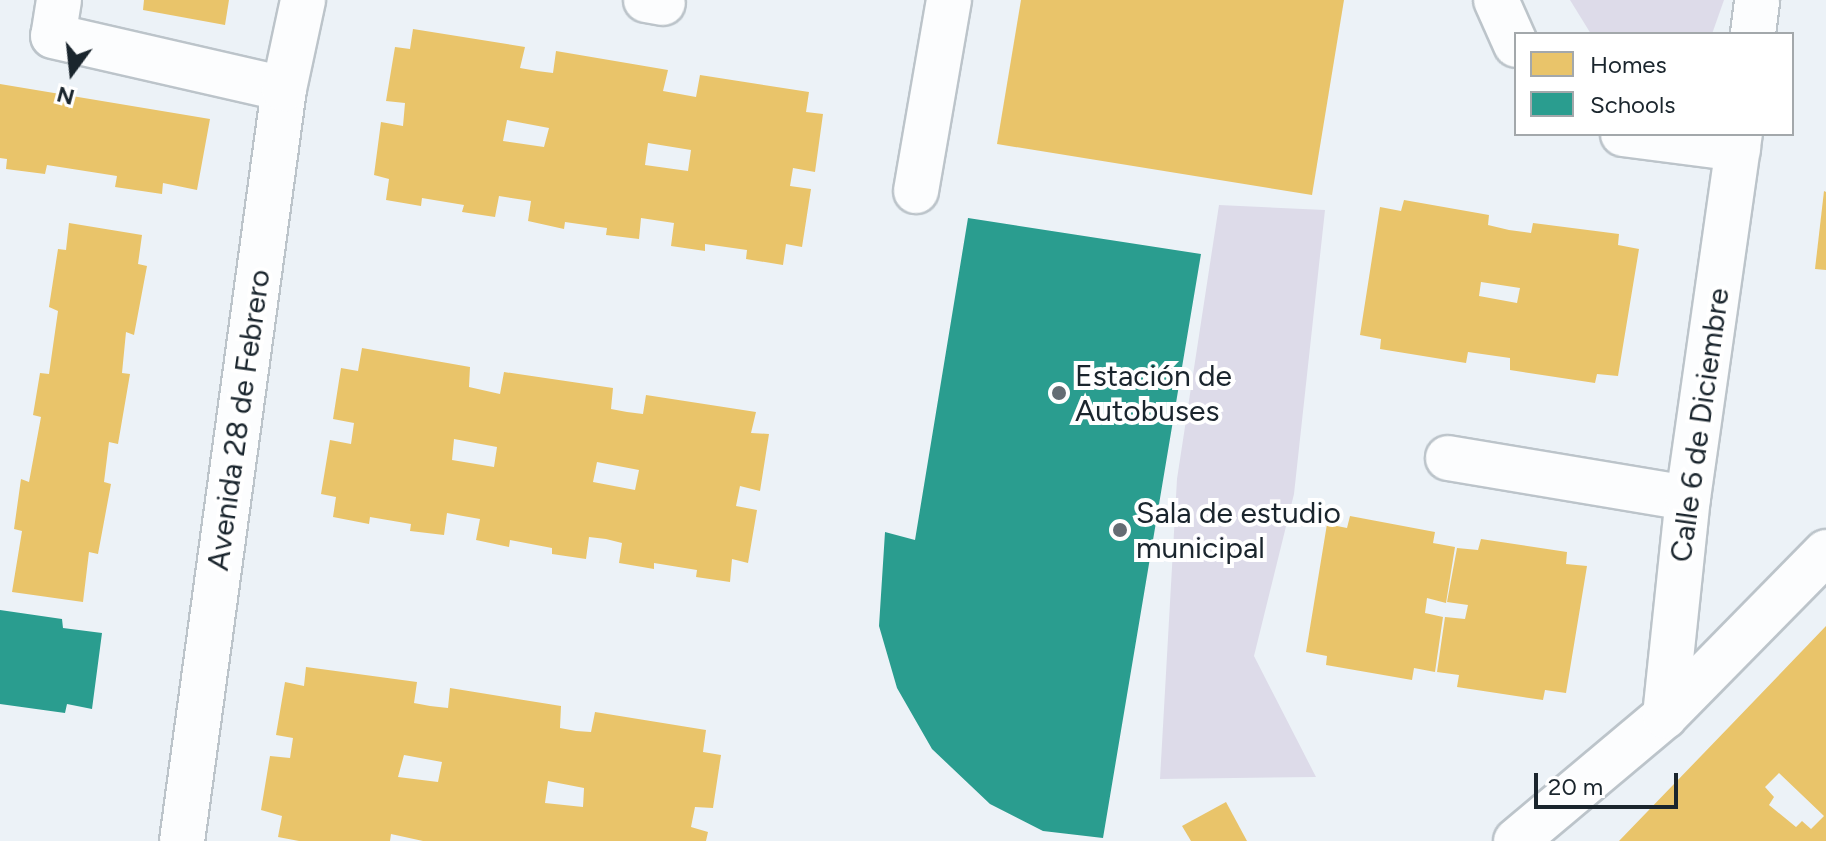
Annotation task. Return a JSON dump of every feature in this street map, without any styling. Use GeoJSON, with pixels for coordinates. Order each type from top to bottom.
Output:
{"type":"FeatureCollection","features":[{"type":"Feature","properties":{"kind":"street"},"geometry":{"type":"LineString","coordinates":[[59,0],[53,36],[284,89]]}},
{"type":"Feature","properties":{"kind":"street","name":"Avenida 28 de Febrero"},"geometry":{"type":"LineString","coordinates":[[182,841],[284,89],[303,0]]}},
{"type":"Feature","properties":{"kind":"street"},"geometry":{"type":"LineString","coordinates":[[916,191],[949,0]]}},
{"type":"Feature","properties":{"kind":"street"},"geometry":{"type":"LineString","coordinates":[[1496,0],[1514,40]]}},
{"type":"Feature","properties":{"kind":"street"},"geometry":{"type":"LineString","coordinates":[[1753,32],[1757,0]]}},
{"type":"Feature","properties":{"kind":"street"},"geometry":{"type":"LineString","coordinates":[[1656,136],[1739,141]]}},
{"type":"Feature","properties":{"kind":"street","name":"Calle 6 de Diciembre"},"geometry":{"type":"LineString","coordinates":[[1665,716],[1688,498],[1739,141]]}},
{"type":"Feature","properties":{"kind":"street"},"geometry":{"type":"LineString","coordinates":[[1448,458],[1688,498]]}},
{"type":"Feature","properties":{"kind":"street"},"geometry":{"type":"LineString","coordinates":[[1516,841],[1665,716],[1826,552]]}},
{"type":"Feature","properties":{"kind":"shaded area"},"geometry":{"type":"Polygon","coordinates":[[[1570,0],[1724,0],[1713,32],[1590,32],[1570,0]]]}},
{"type":"Feature","properties":{"kind":"shaded area"},"geometry":{"type":"Polygon","coordinates":[[[1219,205],[1325,210],[1294,494],[1254,656],[1316,777],[1160,779],[1177,479],[1219,205]]]}},
{"type":"Feature","properties":{"kind":"building: Homes"},"geometry":{"type":"Polygon","coordinates":[[[144,0],[229,0],[225,25],[143,10],[144,0]]]}},
{"type":"Feature","properties":{"kind":"building: Homes"},"geometry":{"type":"Polygon","coordinates":[[[1021,0],[1344,0],[1312,195],[997,144],[1021,0]]]}},
{"type":"Feature","properties":{"kind":"building: Homes"},"geometry":{"type":"Polygon","coordinates":[[[413,29],[525,47],[520,68],[537,71],[553,73],[556,51],[668,70],[663,91],[696,97],[700,75],[809,92],[806,112],[823,114],[815,172],[793,168],[790,186],[811,189],[802,247],[786,244],[783,265],[746,259],[747,250],[705,244],[705,251],[671,246],[674,223],[641,218],[639,239],[606,235],[607,228],[565,222],[564,229],[528,221],[531,201],[499,196],[495,217],[462,212],[464,205],[422,198],[421,206],[386,200],[389,179],[374,175],[381,122],[403,126],[405,103],[386,101],[395,47],[410,49],[413,29]],[[507,120],[503,141],[544,147],[549,128],[507,120]],[[648,143],[645,165],[688,171],[691,150],[648,143]]]}},
{"type":"Feature","properties":{"kind":"building: Homes"},"geometry":{"type":"Polygon","coordinates":[[[0,84],[210,119],[197,190],[163,183],[162,194],[115,187],[117,176],[47,165],[45,174],[6,169],[7,159],[0,158],[0,84]]]}},
{"type":"Feature","properties":{"kind":"building: Homes"},"geometry":{"type":"Polygon","coordinates":[[[1826,192],[1826,270],[1815,269],[1826,192]]]}},
{"type":"Feature","properties":{"kind":"building: Homes"},"geometry":{"type":"Polygon","coordinates":[[[1404,200],[1489,215],[1488,225],[1509,230],[1531,233],[1533,223],[1619,234],[1618,245],[1639,249],[1618,376],[1597,374],[1595,383],[1510,370],[1510,358],[1468,352],[1466,363],[1380,349],[1381,339],[1360,335],[1380,207],[1401,211],[1404,200]],[[1481,282],[1479,296],[1517,303],[1520,288],[1481,282]]]}},
{"type":"Feature","properties":{"kind":"building: Homes"},"geometry":{"type":"Polygon","coordinates":[[[69,223],[142,235],[138,264],[147,266],[134,335],[126,332],[122,373],[130,374],[118,444],[109,442],[104,482],[111,484],[98,554],[89,552],[83,602],[12,592],[22,531],[14,529],[21,479],[29,482],[41,417],[33,415],[40,373],[49,374],[58,311],[49,307],[58,249],[66,250],[69,223]]]}},
{"type":"Feature","properties":{"kind":"building: Homes"},"geometry":{"type":"Polygon","coordinates":[[[362,348],[470,367],[469,387],[500,394],[504,372],[613,388],[611,409],[627,412],[643,414],[646,395],[756,412],[751,433],[769,434],[760,491],[740,486],[736,506],[757,510],[748,563],[732,559],[730,582],[696,577],[697,570],[654,563],[654,569],[619,563],[622,543],[606,539],[589,537],[586,559],[552,554],[552,548],[510,540],[509,547],[476,540],[480,519],[447,513],[444,535],[410,531],[411,524],[370,517],[369,524],[333,517],[336,497],[321,494],[330,440],[351,444],[354,423],[333,419],[341,368],[358,371],[362,348]],[[454,439],[452,460],[494,467],[497,447],[454,439]],[[597,462],[593,482],[635,490],[639,470],[597,462]]]}},
{"type":"Feature","properties":{"kind":"building: Homes"},"geometry":{"type":"Polygon","coordinates":[[[1350,516],[1435,532],[1433,543],[1455,547],[1446,603],[1427,598],[1425,613],[1443,617],[1435,672],[1414,668],[1412,680],[1326,665],[1327,656],[1306,652],[1327,524],[1347,528],[1350,516]]]}},
{"type":"Feature","properties":{"kind":"building: Homes"},"geometry":{"type":"Polygon","coordinates":[[[1481,539],[1567,552],[1566,564],[1587,566],[1566,693],[1545,690],[1543,700],[1457,687],[1459,675],[1437,672],[1445,617],[1465,619],[1468,605],[1447,602],[1457,548],[1478,550],[1481,539]]]}},
{"type":"Feature","properties":{"kind":"building: Homes"},"geometry":{"type":"Polygon","coordinates":[[[1826,626],[1826,841],[1619,841],[1826,626]],[[1779,773],[1765,787],[1774,797],[1769,805],[1796,827],[1802,821],[1811,829],[1824,816],[1779,773]]]}},
{"type":"Feature","properties":{"kind":"building: Homes"},"geometry":{"type":"Polygon","coordinates":[[[306,667],[417,682],[414,703],[430,706],[448,708],[450,688],[561,706],[560,728],[576,731],[591,732],[595,712],[706,730],[703,752],[721,755],[713,808],[695,807],[691,827],[708,832],[706,841],[423,841],[391,834],[390,841],[299,841],[278,837],[282,816],[261,810],[270,756],[290,758],[293,738],[276,735],[285,682],[304,686],[306,667]],[[404,755],[398,777],[438,782],[442,762],[404,755]],[[548,781],[545,803],[583,807],[584,788],[548,781]]]}},
{"type":"Feature","properties":{"kind":"building: Homes"},"geometry":{"type":"Polygon","coordinates":[[[1226,802],[1247,841],[1191,841],[1182,826],[1226,802]]]}},
{"type":"Feature","properties":{"kind":"building: Schools","name":"Estación de Autobuses"},"geometry":{"type":"Polygon","coordinates":[[[968,218],[1201,254],[1103,838],[1043,831],[990,804],[932,749],[897,688],[879,626],[885,532],[915,540],[968,218]]]}},
{"type":"Feature","properties":{"kind":"building: Schools"},"geometry":{"type":"Polygon","coordinates":[[[0,610],[62,619],[63,628],[102,633],[92,709],[67,704],[65,713],[0,704],[0,610]]]}},
{"type":"Feature","properties":{"kind":"place","name":"Estación de Autobuses"},"geometry":{"type":"Point","coordinates":[1059,393]}},
{"type":"Feature","properties":{"kind":"place","name":"Sala de estudio municipal"},"geometry":{"type":"Point","coordinates":[1120,530]}}]}
